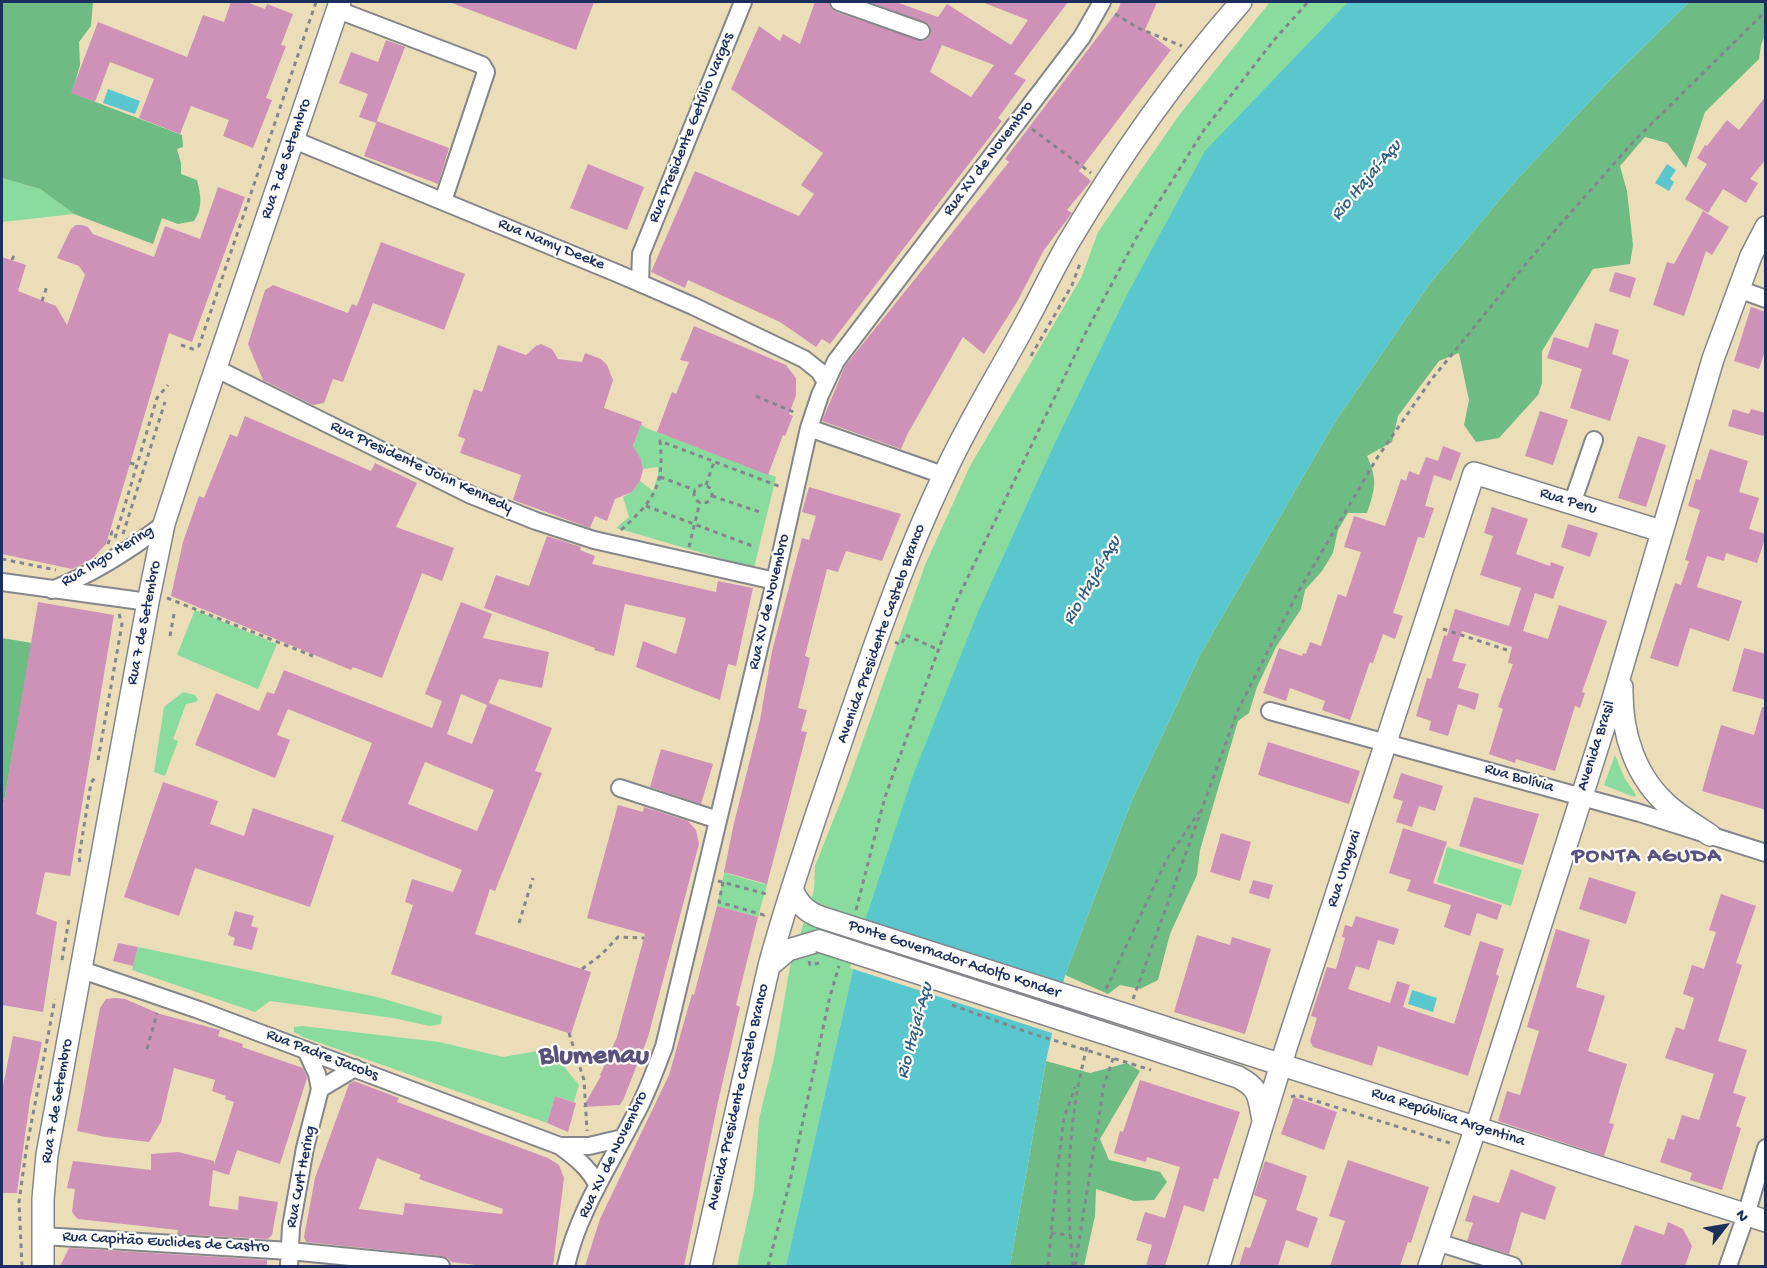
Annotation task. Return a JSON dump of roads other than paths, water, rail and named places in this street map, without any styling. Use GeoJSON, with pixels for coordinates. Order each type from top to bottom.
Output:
{"type":"FeatureCollection","features":[{"type":"Feature","properties":{"kind":"main road","name":"Avenida Presidente Castelo Branco"},"geometry":{"type":"LineString","coordinates":[[701,1266],[769,966],[792,888],[900,576],[944,475],[1069,242],[1105,183],[1198,53],[1241,2]]}},
{"type":"Feature","properties":{"kind":"main road","name":"Rua 7 de Setembro"},"geometry":{"type":"LineString","coordinates":[[43,1266],[43,1199],[47,1155],[82,970],[158,600],[164,524],[339,6]]}},
{"type":"Feature","properties":{"kind":"main road","name":"Avenida Brasil"},"geometry":{"type":"LineString","coordinates":[[1429,1266],[1476,1128],[1612,702],[1713,359],[1738,289],[1766,227]]}},
{"type":"Feature","properties":{"kind":"main road","name":"Rua Peru"},"geometry":{"type":"LineString","coordinates":[[1474,473],[1661,531]]}},
{"type":"Feature","properties":{"kind":"main road","name":"Rua Uruguai"},"geometry":{"type":"LineString","coordinates":[[1219,1266],[1281,1065],[1474,473]]}},
{"type":"Feature","properties":{"kind":"main road"},"geometry":{"type":"LineString","coordinates":[[1623,662],[1621,702],[1624,722],[1630,749],[1643,775],[1671,808],[1710,835]]}},
{"type":"Feature","properties":{"kind":"main road","name":"Ponte Governador Adolfo Konder"},"geometry":{"type":"LineString","coordinates":[[792,888],[805,909],[820,917],[1130,1012]]}},
{"type":"Feature","properties":{"kind":"main road","name":"Ponte Governador Adolfo Konder"},"geometry":{"type":"LineString","coordinates":[[769,966],[788,950],[819,940],[1118,1046],[1227,1073],[1251,1084],[1266,1112]]}},
{"type":"Feature","properties":{"kind":"main road","name":"Rua República Argentina"},"geometry":{"type":"LineString","coordinates":[[1130,1012],[1281,1065],[1756,1218]]}},
{"type":"Feature","properties":{"kind":"main road"},"geometry":{"type":"LineString","coordinates":[[1450,1119],[1483,1106]]}},
{"type":"Feature","properties":{"kind":"street","name":"Rua Presidente Getúlio Vargas"},"geometry":{"type":"LineString","coordinates":[[640,283],[641,254],[743,2]]}},
{"type":"Feature","properties":{"kind":"street"},"geometry":{"type":"LineString","coordinates":[[840,2],[921,31]]}},
{"type":"Feature","properties":{"kind":"street","name":"Rua XV de Novembro"},"geometry":{"type":"LineString","coordinates":[[566,1266],[570,1248],[597,1184],[636,1114],[664,1047],[810,424],[826,382],[836,361],[1082,37],[1101,4]]}},
{"type":"Feature","properties":{"kind":"street"},"geometry":{"type":"LineString","coordinates":[[339,6],[482,65],[486,72],[443,201]]}},
{"type":"Feature","properties":{"kind":"street","name":"Rua Namy Deeke"},"geometry":{"type":"LineString","coordinates":[[294,140],[693,306],[804,358],[819,371],[826,382]]}},
{"type":"Feature","properties":{"kind":"street","name":"Rua Presidente Getúlio Vargas"},"geometry":{"type":"LineString","coordinates":[[619,274],[641,254]]}},
{"type":"Feature","properties":{"kind":"street"},"geometry":{"type":"LineString","coordinates":[[1738,289],[1766,299]]}},
{"type":"Feature","properties":{"kind":"street","name":"Rua Namy Deeke"},"geometry":{"type":"LineString","coordinates":[[804,358],[836,361]]}},
{"type":"Feature","properties":{"kind":"street","name":"Rua Presidente John Kennedy"},"geometry":{"type":"LineString","coordinates":[[215,368],[471,495],[536,521],[594,540],[775,581]]}},
{"type":"Feature","properties":{"kind":"street"},"geometry":{"type":"LineString","coordinates":[[810,424],[944,475]]}},
{"type":"Feature","properties":{"kind":"street"},"geometry":{"type":"LineString","coordinates":[[1572,504],[1594,440]]}},
{"type":"Feature","properties":{"kind":"street","name":"Rua Ingo Hering"},"geometry":{"type":"LineString","coordinates":[[51,590],[78,579],[146,538],[164,524]]}},
{"type":"Feature","properties":{"kind":"street","name":"Rua Ingo Hering"},"geometry":{"type":"LineString","coordinates":[[6,576],[51,590],[158,600]]}},
{"type":"Feature","properties":{"kind":"street","name":"Rua Bolívia"},"geometry":{"type":"LineString","coordinates":[[1270,711],[1581,797],[1766,853]]}},
{"type":"Feature","properties":{"kind":"street"},"geometry":{"type":"LineString","coordinates":[[620,788],[718,820]]}},
{"type":"Feature","properties":{"kind":"street","name":"Rua Padre Jacobs"},"geometry":{"type":"LineString","coordinates":[[82,970],[356,1068],[560,1146],[582,1162],[597,1184]]}},
{"type":"Feature","properties":{"kind":"street"},"geometry":{"type":"LineString","coordinates":[[306,1050],[321,1089],[356,1068]]}},
{"type":"Feature","properties":{"kind":"street","name":"Rua Curt Hering"},"geometry":{"type":"LineString","coordinates":[[290,1258],[291,1227],[305,1148],[321,1089]]}},
{"type":"Feature","properties":{"kind":"street","name":"Rua Padre Jacobs"},"geometry":{"type":"LineString","coordinates":[[560,1146],[589,1146],[623,1138]]}},
{"type":"Feature","properties":{"kind":"street"},"geometry":{"type":"LineString","coordinates":[[1728,1266],[1756,1218],[1766,1148]]}},
{"type":"Feature","properties":{"kind":"street","name":"Rua Capitão Euclides de Castro"},"geometry":{"type":"LineString","coordinates":[[42,1236],[290,1258],[441,1266]]}},
{"type":"Feature","properties":{"kind":"street"},"geometry":{"type":"LineString","coordinates":[[1437,1242],[1513,1266]]}},
{"type":"Feature","properties":{"kind":"water","name":"Rio Itajaí-Açu"},"geometry":{"type":"Polygon","coordinates":[[[1348,2],[1689,2],[1608,82],[1512,185],[1431,282],[1333,425],[1200,655],[1132,800],[1065,975],[1046,1061],[1010,1266],[786,1266],[862,930],[912,778],[978,612],[1054,445],[1128,293],[1205,151],[1348,2]]]}},
{"type":"Feature","properties":{"kind":"water"},"geometry":{"type":"Polygon","coordinates":[[[108,89],[140,101],[135,114],[103,103],[108,89]]]}},
{"type":"Feature","properties":{"kind":"water"},"geometry":{"type":"Polygon","coordinates":[[[1667,164],[1676,170],[1670,179],[1674,182],[1669,191],[1655,183],[1667,164]]]}},
{"type":"Feature","properties":{"kind":"water"},"geometry":{"type":"Polygon","coordinates":[[[1412,990],[1437,998],[1433,1012],[1408,1004],[1412,990]]]}},
{"type":"Feature","properties":{"kind":"district","name":"PONTA AGUDA"},"geometry":{"type":"Point","coordinates":[1647,858]}},
{"type":"Feature","properties":{"kind":"district","name":"Blumenau"},"geometry":{"type":"Point","coordinates":[594,1058]}}]}
